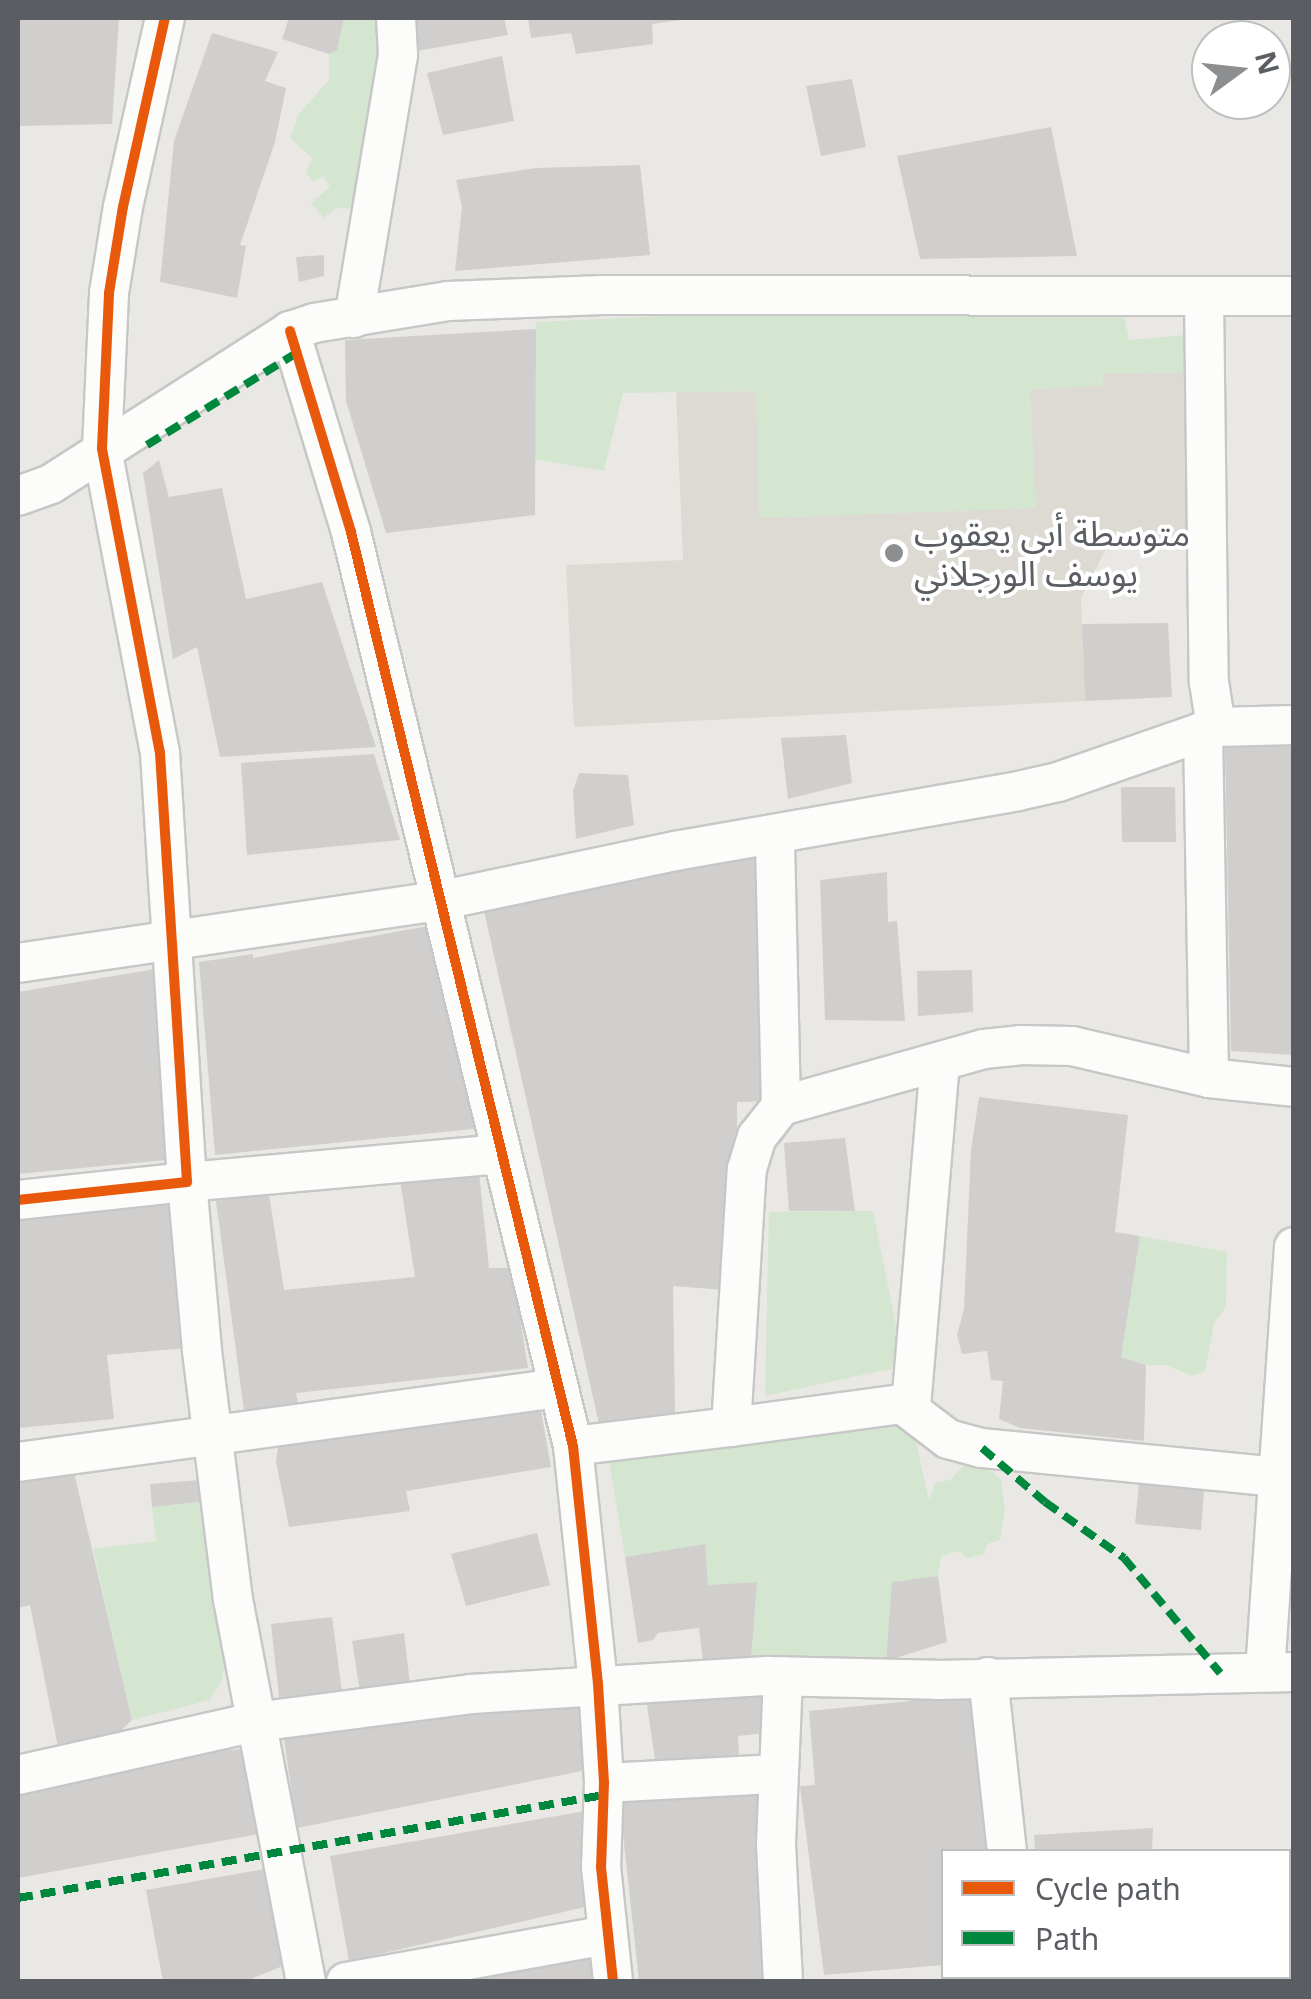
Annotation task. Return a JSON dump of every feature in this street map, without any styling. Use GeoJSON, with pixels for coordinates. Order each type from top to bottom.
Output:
{"type":"FeatureCollection","features":[{"type":"Feature","properties":{"kind":"street"},"geometry":{"type":"LineString","coordinates":[[165,18],[123,206],[109,293],[102,448],[160,754],[187,1182],[233,1600],[306,1982]]}},
{"type":"Feature","properties":{"kind":"street"},"geometry":{"type":"LineString","coordinates":[[354,318],[398,55],[396,18]]}},
{"type":"Feature","properties":{"kind":"street"},"geometry":{"type":"LineString","coordinates":[[18,496],[50,484],[290,331],[448,301],[602,295],[1294,296]]}},
{"type":"Feature","properties":{"kind":"street"},"geometry":{"type":"LineString","coordinates":[[1204,296],[1210,682],[1209,1078]]}},
{"type":"Feature","properties":{"kind":"street"},"geometry":{"type":"LineString","coordinates":[[290,331],[350,532],[443,900],[573,1446],[598,1684],[604,1783],[601,1867],[612,1982]]}},
{"type":"Feature","properties":{"kind":"street"},"geometry":{"type":"LineString","coordinates":[[18,963],[443,900],[1058,782],[1210,729],[1294,725]]}},
{"type":"Feature","properties":{"kind":"street"},"geometry":{"type":"LineString","coordinates":[[775,834],[781,1106]]}},
{"type":"Feature","properties":{"kind":"street"},"geometry":{"type":"LineString","coordinates":[[731,1427],[748,1170],[757,1137],[781,1106],[984,1048],[1072,1046],[1209,1078],[1294,1088]]}},
{"type":"Feature","properties":{"kind":"street"},"geometry":{"type":"LineString","coordinates":[[910,1408],[940,1062]]}},
{"type":"Feature","properties":{"kind":"street"},"geometry":{"type":"LineString","coordinates":[[18,1200],[502,1154]]}},
{"type":"Feature","properties":{"kind":"street"},"geometry":{"type":"LineString","coordinates":[[18,1775],[256,1722],[471,1694],[784,1676],[1279,1672],[1277,1477],[1294,1247]]}},
{"type":"Feature","properties":{"kind":"street"},"geometry":{"type":"LineString","coordinates":[[18,1462],[558,1388]]}},
{"type":"Feature","properties":{"kind":"street"},"geometry":{"type":"LineString","coordinates":[[573,1446],[893,1404],[910,1408],[948,1439],[982,1448],[1277,1477]]}},
{"type":"Feature","properties":{"kind":"street"},"geometry":{"type":"LineString","coordinates":[[783,1982],[778,1774],[784,1676]]}},
{"type":"Feature","properties":{"kind":"street"},"geometry":{"type":"LineString","coordinates":[[988,1677],[1006,1849]]}},
{"type":"Feature","properties":{"kind":"street"},"geometry":{"type":"LineString","coordinates":[[604,1783],[778,1774]]}},
{"type":"Feature","properties":{"kind":"street"},"geometry":{"type":"LineString","coordinates":[[346,1982],[606,1935]]}},
{"type":"Feature","properties":{"kind":"street"},"geometry":{"type":"LineString","coordinates":[[1096,1982],[1147,1979]]}},
{"type":"Feature","properties":{"kind":"shaded area","name":"متوسطة أبي يعقوب يوسف الورجلاني"},"geometry":{"type":"Polygon","coordinates":[[[1195,372],[1204,538],[1108,545],[1081,598],[1085,701],[574,727],[566,565],[683,560],[676,390],[756,391],[760,518],[1035,508],[1030,389],[1102,386],[1103,374],[1195,372]]]}},
{"type":"Feature","properties":{"kind":"green space"},"geometry":{"type":"Polygon","coordinates":[[[344,18],[396,18],[360,209],[336,208],[324,218],[311,203],[330,187],[324,176],[313,181],[306,173],[312,158],[290,138],[298,115],[329,80],[329,54],[337,50],[344,18]]]}},
{"type":"Feature","properties":{"kind":"green space"},"geometry":{"type":"Polygon","coordinates":[[[1122,306],[1129,340],[1197,334],[1195,372],[1103,374],[1102,386],[1030,389],[1036,508],[759,518],[756,391],[623,393],[604,471],[533,459],[536,322],[727,313],[1122,306]]]}},
{"type":"Feature","properties":{"kind":"green space"},"geometry":{"type":"Polygon","coordinates":[[[873,1211],[904,1366],[765,1396],[769,1212],[873,1211]]]}},
{"type":"Feature","properties":{"kind":"green space"},"geometry":{"type":"Polygon","coordinates":[[[1140,1236],[1227,1252],[1226,1307],[1214,1323],[1205,1371],[1192,1376],[1167,1365],[1146,1365],[1121,1357],[1140,1236]]]}},
{"type":"Feature","properties":{"kind":"green space"},"geometry":{"type":"Polygon","coordinates":[[[909,1411],[929,1500],[935,1483],[950,1480],[963,1466],[978,1461],[1001,1479],[1005,1511],[1000,1540],[987,1544],[984,1554],[967,1558],[959,1551],[941,1556],[938,1576],[892,1582],[886,1661],[751,1661],[757,1582],[708,1585],[704,1544],[625,1557],[607,1449],[909,1411]]]}},
{"type":"Feature","properties":{"kind":"green space"},"geometry":{"type":"Polygon","coordinates":[[[215,1500],[229,1638],[222,1680],[210,1700],[132,1720],[93,1549],[156,1541],[152,1507],[215,1500]]]}},
{"type":"Feature","properties":{"kind":"building"},"geometry":{"type":"Polygon","coordinates":[[[18,18],[119,18],[112,124],[18,126],[18,18]]]}},
{"type":"Feature","properties":{"kind":"building"},"geometry":{"type":"Polygon","coordinates":[[[289,18],[344,18],[337,50],[329,54],[282,39],[289,18]]]}},
{"type":"Feature","properties":{"kind":"building"},"geometry":{"type":"Polygon","coordinates":[[[413,18],[504,18],[508,35],[417,51],[413,18]]]}},
{"type":"Feature","properties":{"kind":"building"},"geometry":{"type":"Polygon","coordinates":[[[528,18],[680,20],[652,24],[653,44],[576,54],[571,33],[531,38],[528,18]]]}},
{"type":"Feature","properties":{"kind":"building"},"geometry":{"type":"Polygon","coordinates":[[[212,33],[278,52],[265,81],[286,88],[275,142],[240,245],[246,246],[237,298],[160,282],[174,141],[212,33]]]}},
{"type":"Feature","properties":{"kind":"building"},"geometry":{"type":"Polygon","coordinates":[[[502,56],[514,121],[443,135],[427,73],[502,56]]]}},
{"type":"Feature","properties":{"kind":"building"},"geometry":{"type":"Polygon","coordinates":[[[852,79],[866,147],[821,156],[806,86],[852,79]]]}},
{"type":"Feature","properties":{"kind":"building"},"geometry":{"type":"Polygon","coordinates":[[[1051,127],[1077,256],[920,259],[897,156],[1051,127]]]}},
{"type":"Feature","properties":{"kind":"building"},"geometry":{"type":"Polygon","coordinates":[[[640,165],[650,255],[455,271],[462,207],[456,180],[536,168],[640,165]]]}},
{"type":"Feature","properties":{"kind":"building"},"geometry":{"type":"Polygon","coordinates":[[[324,255],[324,276],[299,282],[296,257],[324,255]]]}},
{"type":"Feature","properties":{"kind":"building"},"geometry":{"type":"Polygon","coordinates":[[[536,329],[535,515],[386,533],[346,401],[345,340],[536,329]]]}},
{"type":"Feature","properties":{"kind":"building"},"geometry":{"type":"Polygon","coordinates":[[[159,460],[169,497],[222,488],[246,599],[322,582],[376,747],[220,757],[197,647],[173,659],[143,473],[159,460]]]}},
{"type":"Feature","properties":{"kind":"building"},"geometry":{"type":"Polygon","coordinates":[[[1168,623],[1172,697],[1085,701],[1082,624],[1168,623]]]}},
{"type":"Feature","properties":{"kind":"building"},"geometry":{"type":"Polygon","coordinates":[[[846,735],[852,783],[788,799],[781,738],[846,735]]]}},
{"type":"Feature","properties":{"kind":"building"},"geometry":{"type":"Polygon","coordinates":[[[1294,743],[1294,1055],[1231,1051],[1225,748],[1294,743]]]}},
{"type":"Feature","properties":{"kind":"building"},"geometry":{"type":"Polygon","coordinates":[[[374,754],[400,840],[247,855],[241,763],[374,754]]]}},
{"type":"Feature","properties":{"kind":"building"},"geometry":{"type":"Polygon","coordinates":[[[579,773],[628,775],[634,825],[576,839],[573,791],[579,773]]]}},
{"type":"Feature","properties":{"kind":"building"},"geometry":{"type":"Polygon","coordinates":[[[1121,787],[1175,787],[1176,842],[1122,842],[1121,787]]]}},
{"type":"Feature","properties":{"kind":"building"},"geometry":{"type":"Polygon","coordinates":[[[751,853],[764,873],[768,1101],[737,1102],[737,1291],[673,1286],[675,1414],[601,1433],[482,902],[751,853]]]}},
{"type":"Feature","properties":{"kind":"building"},"geometry":{"type":"Polygon","coordinates":[[[887,872],[888,922],[897,921],[905,1021],[825,1020],[820,880],[887,872]]]}},
{"type":"Feature","properties":{"kind":"building"},"geometry":{"type":"Polygon","coordinates":[[[439,924],[483,1128],[215,1155],[199,962],[253,954],[253,958],[439,924]]]}},
{"type":"Feature","properties":{"kind":"building"},"geometry":{"type":"Polygon","coordinates":[[[167,967],[177,1159],[18,1174],[18,992],[167,967]]]}},
{"type":"Feature","properties":{"kind":"building"},"geometry":{"type":"Polygon","coordinates":[[[972,970],[973,1012],[918,1016],[917,971],[972,970]]]}},
{"type":"Feature","properties":{"kind":"building"},"geometry":{"type":"Polygon","coordinates":[[[979,1097],[1128,1115],[1115,1232],[1140,1236],[1121,1357],[1146,1365],[1144,1441],[1020,1428],[999,1419],[1003,1381],[991,1380],[987,1351],[962,1354],[957,1335],[964,1309],[971,1150],[979,1097]]]}},
{"type":"Feature","properties":{"kind":"building"},"geometry":{"type":"Polygon","coordinates":[[[845,1138],[855,1211],[789,1211],[784,1143],[845,1138]]]}},
{"type":"Feature","properties":{"kind":"building"},"geometry":{"type":"Polygon","coordinates":[[[479,1172],[489,1268],[512,1268],[528,1368],[296,1393],[298,1403],[244,1411],[216,1201],[269,1194],[284,1290],[415,1277],[400,1180],[479,1172]]]}},
{"type":"Feature","properties":{"kind":"building"},"geometry":{"type":"Polygon","coordinates":[[[184,1204],[198,1347],[107,1355],[114,1419],[18,1428],[18,1218],[184,1204]]]}},
{"type":"Feature","properties":{"kind":"building"},"geometry":{"type":"Polygon","coordinates":[[[541,1411],[551,1467],[406,1491],[410,1511],[289,1527],[276,1462],[278,1447],[541,1411]]]}},
{"type":"Feature","properties":{"kind":"building"},"geometry":{"type":"Polygon","coordinates":[[[73,1468],[132,1720],[111,1740],[58,1747],[30,1605],[18,1608],[18,1477],[73,1468]]]}},
{"type":"Feature","properties":{"kind":"building"},"geometry":{"type":"Polygon","coordinates":[[[1140,1473],[1205,1479],[1201,1530],[1135,1524],[1140,1473]]]}},
{"type":"Feature","properties":{"kind":"building"},"geometry":{"type":"Polygon","coordinates":[[[213,1479],[215,1500],[152,1507],[150,1484],[213,1479]]]}},
{"type":"Feature","properties":{"kind":"building"},"geometry":{"type":"Polygon","coordinates":[[[537,1533],[550,1585],[466,1606],[451,1554],[537,1533]]]}},
{"type":"Feature","properties":{"kind":"building"},"geometry":{"type":"Polygon","coordinates":[[[705,1544],[708,1585],[757,1582],[751,1661],[703,1662],[699,1628],[658,1633],[653,1640],[638,1643],[625,1557],[705,1544]]]}},
{"type":"Feature","properties":{"kind":"building"},"geometry":{"type":"Polygon","coordinates":[[[938,1576],[947,1642],[886,1661],[892,1582],[938,1576]]]}},
{"type":"Feature","properties":{"kind":"building"},"geometry":{"type":"Polygon","coordinates":[[[332,1617],[342,1692],[280,1706],[271,1624],[332,1617]]]}},
{"type":"Feature","properties":{"kind":"building"},"geometry":{"type":"Polygon","coordinates":[[[404,1633],[410,1684],[360,1692],[352,1641],[404,1633]]]}},
{"type":"Feature","properties":{"kind":"building"},"geometry":{"type":"Polygon","coordinates":[[[772,1684],[775,1732],[738,1736],[739,1756],[656,1766],[645,1692],[772,1684]]]}},
{"type":"Feature","properties":{"kind":"building"},"geometry":{"type":"Polygon","coordinates":[[[581,1688],[592,1769],[297,1828],[284,1739],[581,1688]]]}},
{"type":"Feature","properties":{"kind":"building"},"geometry":{"type":"Polygon","coordinates":[[[972,1695],[994,1849],[941,1849],[941,1965],[824,1975],[800,1786],[815,1785],[809,1711],[972,1695]]]}},
{"type":"Feature","properties":{"kind":"building"},"geometry":{"type":"Polygon","coordinates":[[[255,1748],[269,1832],[18,1878],[18,1790],[217,1751],[255,1748]]]}},
{"type":"Feature","properties":{"kind":"building"},"geometry":{"type":"Polygon","coordinates":[[[770,1789],[778,1982],[639,1982],[619,1797],[770,1789]]]}},
{"type":"Feature","properties":{"kind":"building"},"geometry":{"type":"Polygon","coordinates":[[[585,1811],[594,1905],[349,1961],[330,1856],[585,1811]]]}},
{"type":"Feature","properties":{"kind":"building"},"geometry":{"type":"Polygon","coordinates":[[[1153,1828],[1152,1849],[1035,1849],[1034,1835],[1153,1828]]]}},
{"type":"Feature","properties":{"kind":"building"},"geometry":{"type":"Polygon","coordinates":[[[276,1867],[285,1914],[272,1921],[290,1963],[244,1982],[163,1982],[146,1890],[276,1867]]]}},
{"type":"Feature","properties":{"kind":"building"},"geometry":{"type":"Polygon","coordinates":[[[597,1955],[601,1982],[437,1982],[597,1955]]]}},
{"type":"Feature","properties":{"kind":"marked path"},"geometry":{"type":"LineString","coordinates":[[147,445],[298,352]]}},
{"type":"Feature","properties":{"kind":"marked path"},"geometry":{"type":"LineString","coordinates":[[982,1448],[1045,1502],[1124,1558],[1220,1673]]}},
{"type":"Feature","properties":{"kind":"marked path"},"geometry":{"type":"LineString","coordinates":[[18,1898],[604,1795]]}},
{"type":"Feature","properties":{"kind":"cycle path"},"geometry":{"type":"LineString","coordinates":[[18,1200],[187,1182],[160,753],[102,448],[109,293],[123,207],[165,18]]}},
{"type":"Feature","properties":{"kind":"cycle path"},"geometry":{"type":"LineString","coordinates":[[290,331],[351,532],[573,1446],[598,1684],[604,1783],[601,1867],[613,1982]]}},
{"type":"Feature","properties":{"kind":"place","name":"متوسطة أبي يعقوب يوسف الورجلاني"},"geometry":{"type":"Point","coordinates":[894,553]}}]}
